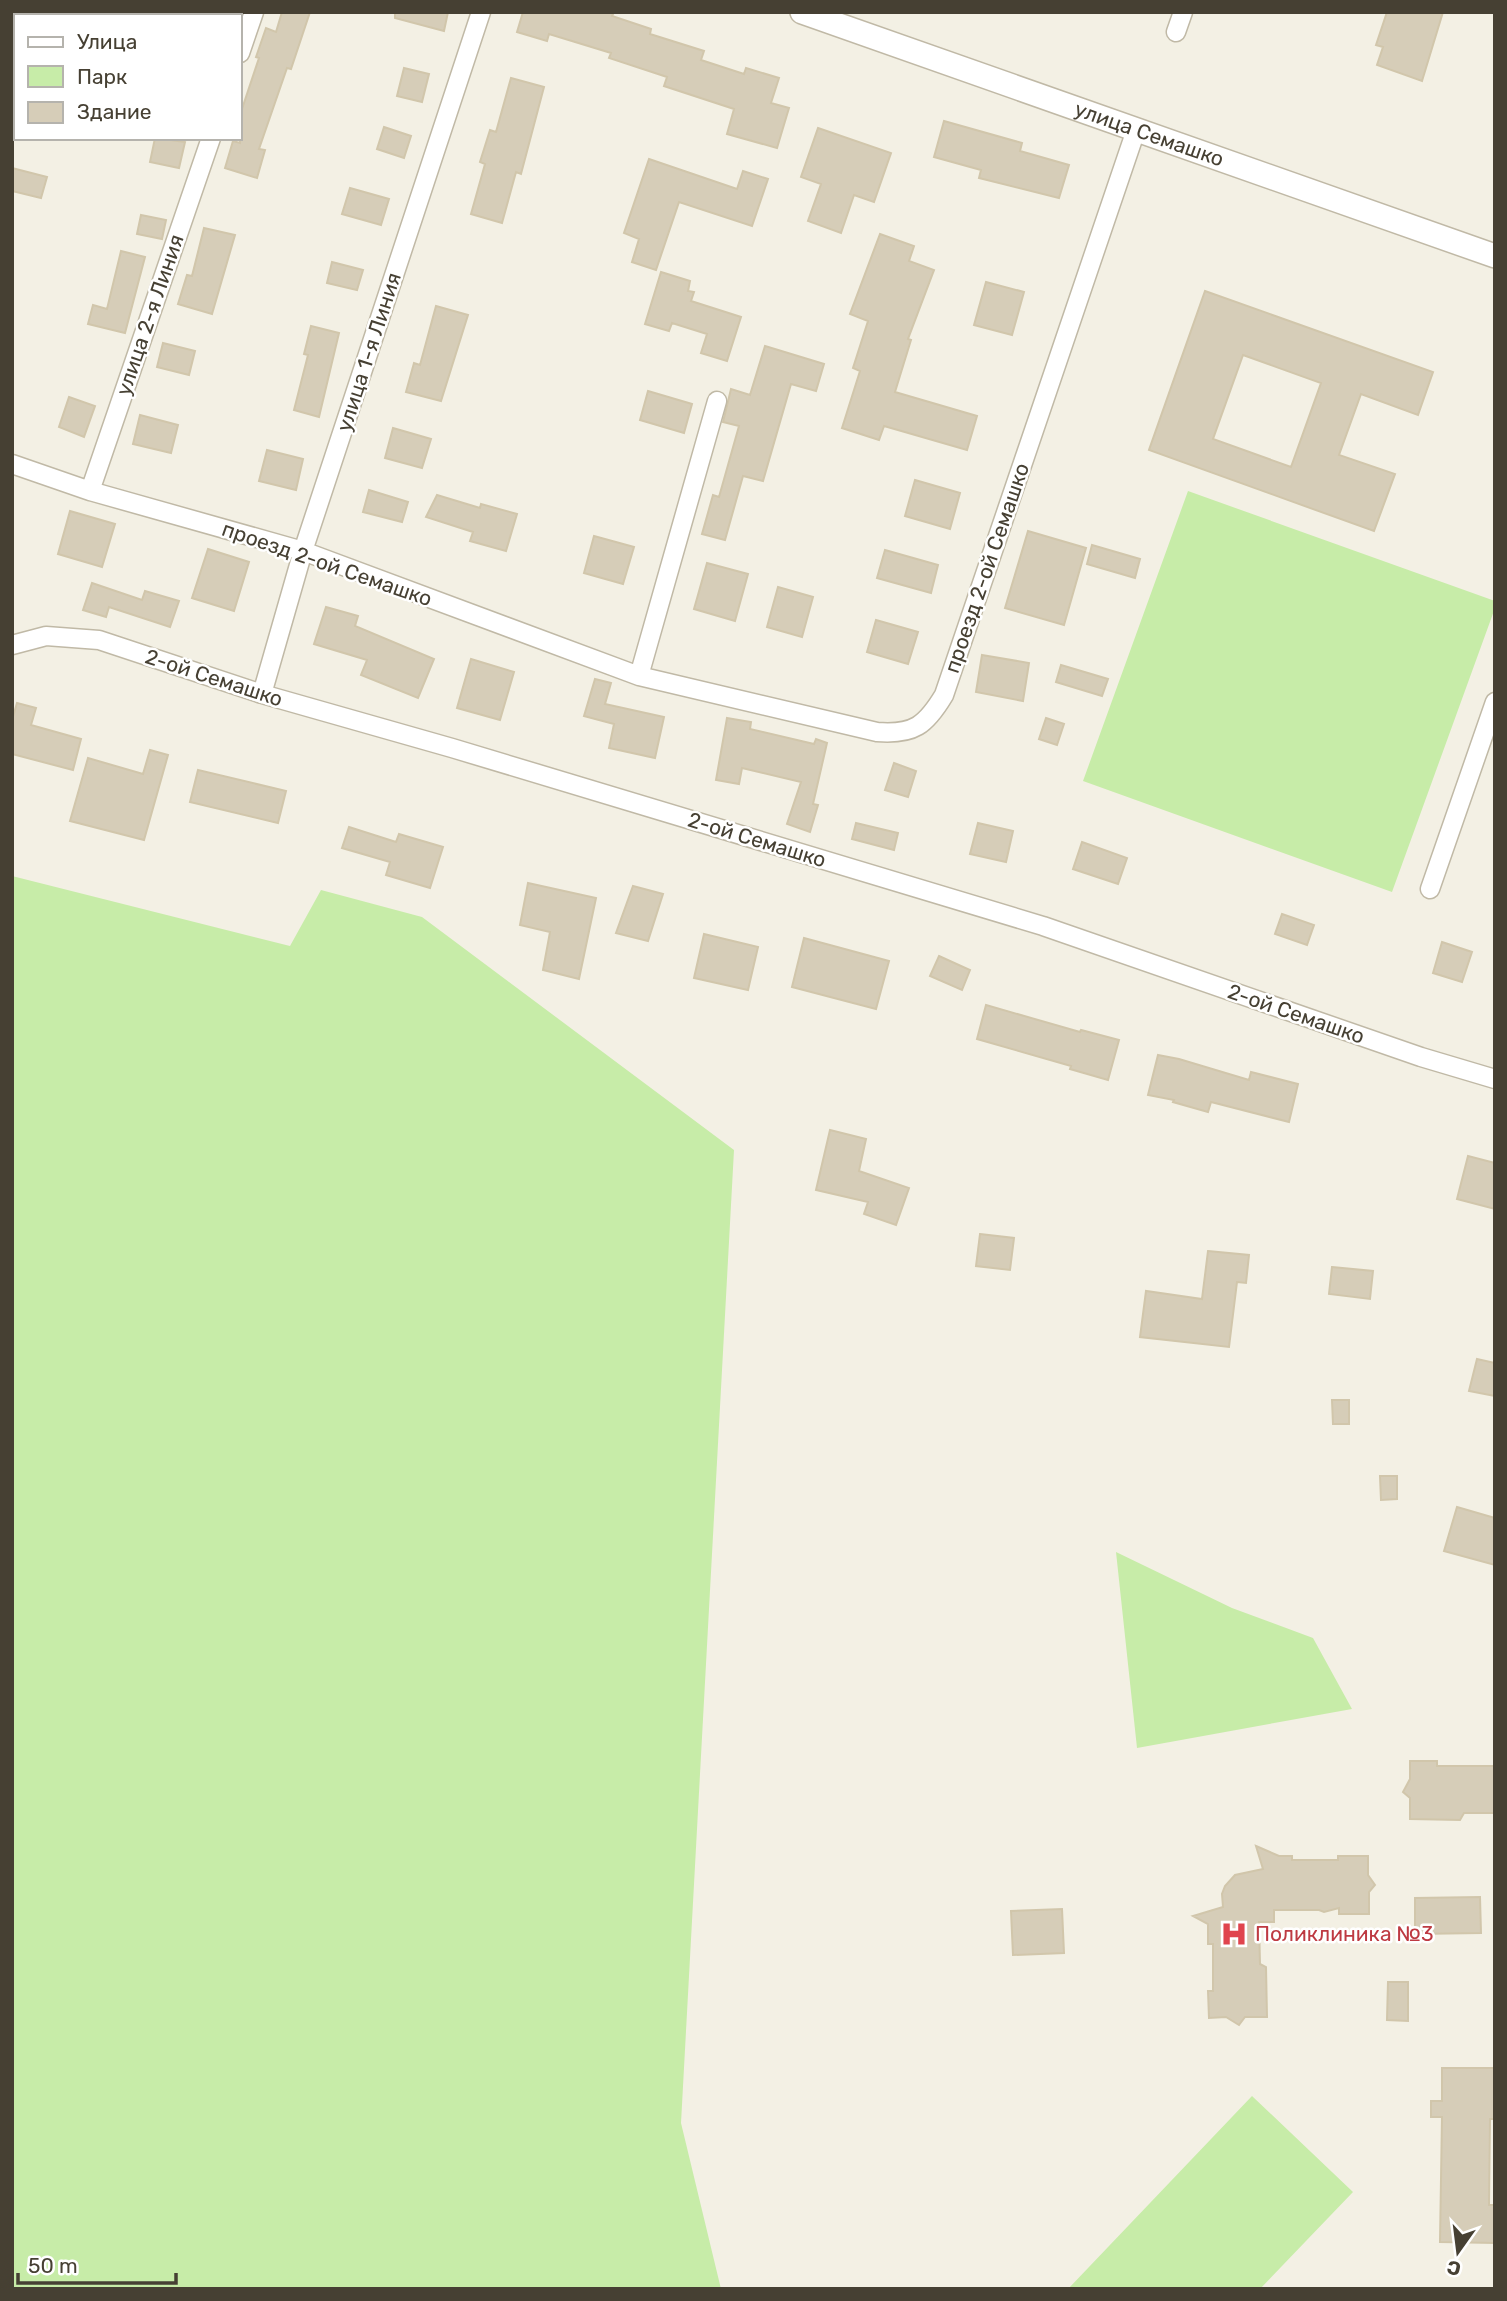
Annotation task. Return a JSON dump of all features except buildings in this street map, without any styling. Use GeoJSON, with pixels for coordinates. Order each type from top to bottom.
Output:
{"type":"FeatureCollection","features":[{"type":"Feature","properties":{"kind":"street"},"geometry":{"type":"LineString","coordinates":[[242,47],[254,12]]}},
{"type":"Feature","properties":{"kind":"street","name":"улица 1-я Линия"},"geometry":{"type":"LineString","coordinates":[[262,694],[303,551],[481,12]]}},
{"type":"Feature","properties":{"kind":"street","name":"улица Семашко"},"geometry":{"type":"LineString","coordinates":[[802,12],[1495,256]]}},
{"type":"Feature","properties":{"kind":"street"},"geometry":{"type":"LineString","coordinates":[[1176,32],[1183,12]]}},
{"type":"Feature","properties":{"kind":"street","name":"проезд 2-ой Семашко"},"geometry":{"type":"LineString","coordinates":[[12,464],[90,491],[303,551],[639,676],[877,732],[897,734],[915,729],[932,715],[944,695],[1136,130]]}},
{"type":"Feature","properties":{"kind":"street","name":"улица 2-я Линия"},"geometry":{"type":"LineString","coordinates":[[90,491],[210,140]]}},
{"type":"Feature","properties":{"kind":"street"},"geometry":{"type":"LineString","coordinates":[[639,676],[717,401]]}},
{"type":"Feature","properties":{"kind":"street","name":"2-ой Семашко"},"geometry":{"type":"LineString","coordinates":[[12,645],[46,636],[99,640],[262,694],[465,752],[1043,926],[1408,1053],[1495,1079]]}},
{"type":"Feature","properties":{"kind":"street"},"geometry":{"type":"LineString","coordinates":[[1430,889],[1495,702]]}},
{"type":"Feature","properties":{"kind":"green space"},"geometry":{"type":"Polygon","coordinates":[[[1188,491],[1495,601],[1495,608],[1392,892],[1083,781],[1188,491]]]}},
{"type":"Feature","properties":{"kind":"green space"},"geometry":{"type":"Polygon","coordinates":[[[12,876],[290,946],[321,890],[422,917],[734,1150],[681,2123],[721,2289],[12,2289],[12,876]]]}},
{"type":"Feature","properties":{"kind":"green space"},"geometry":{"type":"Polygon","coordinates":[[[1116,1552],[1232,1608],[1313,1638],[1352,1709],[1137,1748],[1116,1552]]]}},
{"type":"Feature","properties":{"kind":"green space"},"geometry":{"type":"Polygon","coordinates":[[[1252,2096],[1353,2192],[1260,2289],[1068,2289],[1252,2096]]]}},
{"type":"Feature","properties":{"kind":"place","name":"Поликлиника №3"},"geometry":{"type":"Point","coordinates":[1234,1934]}}]}
